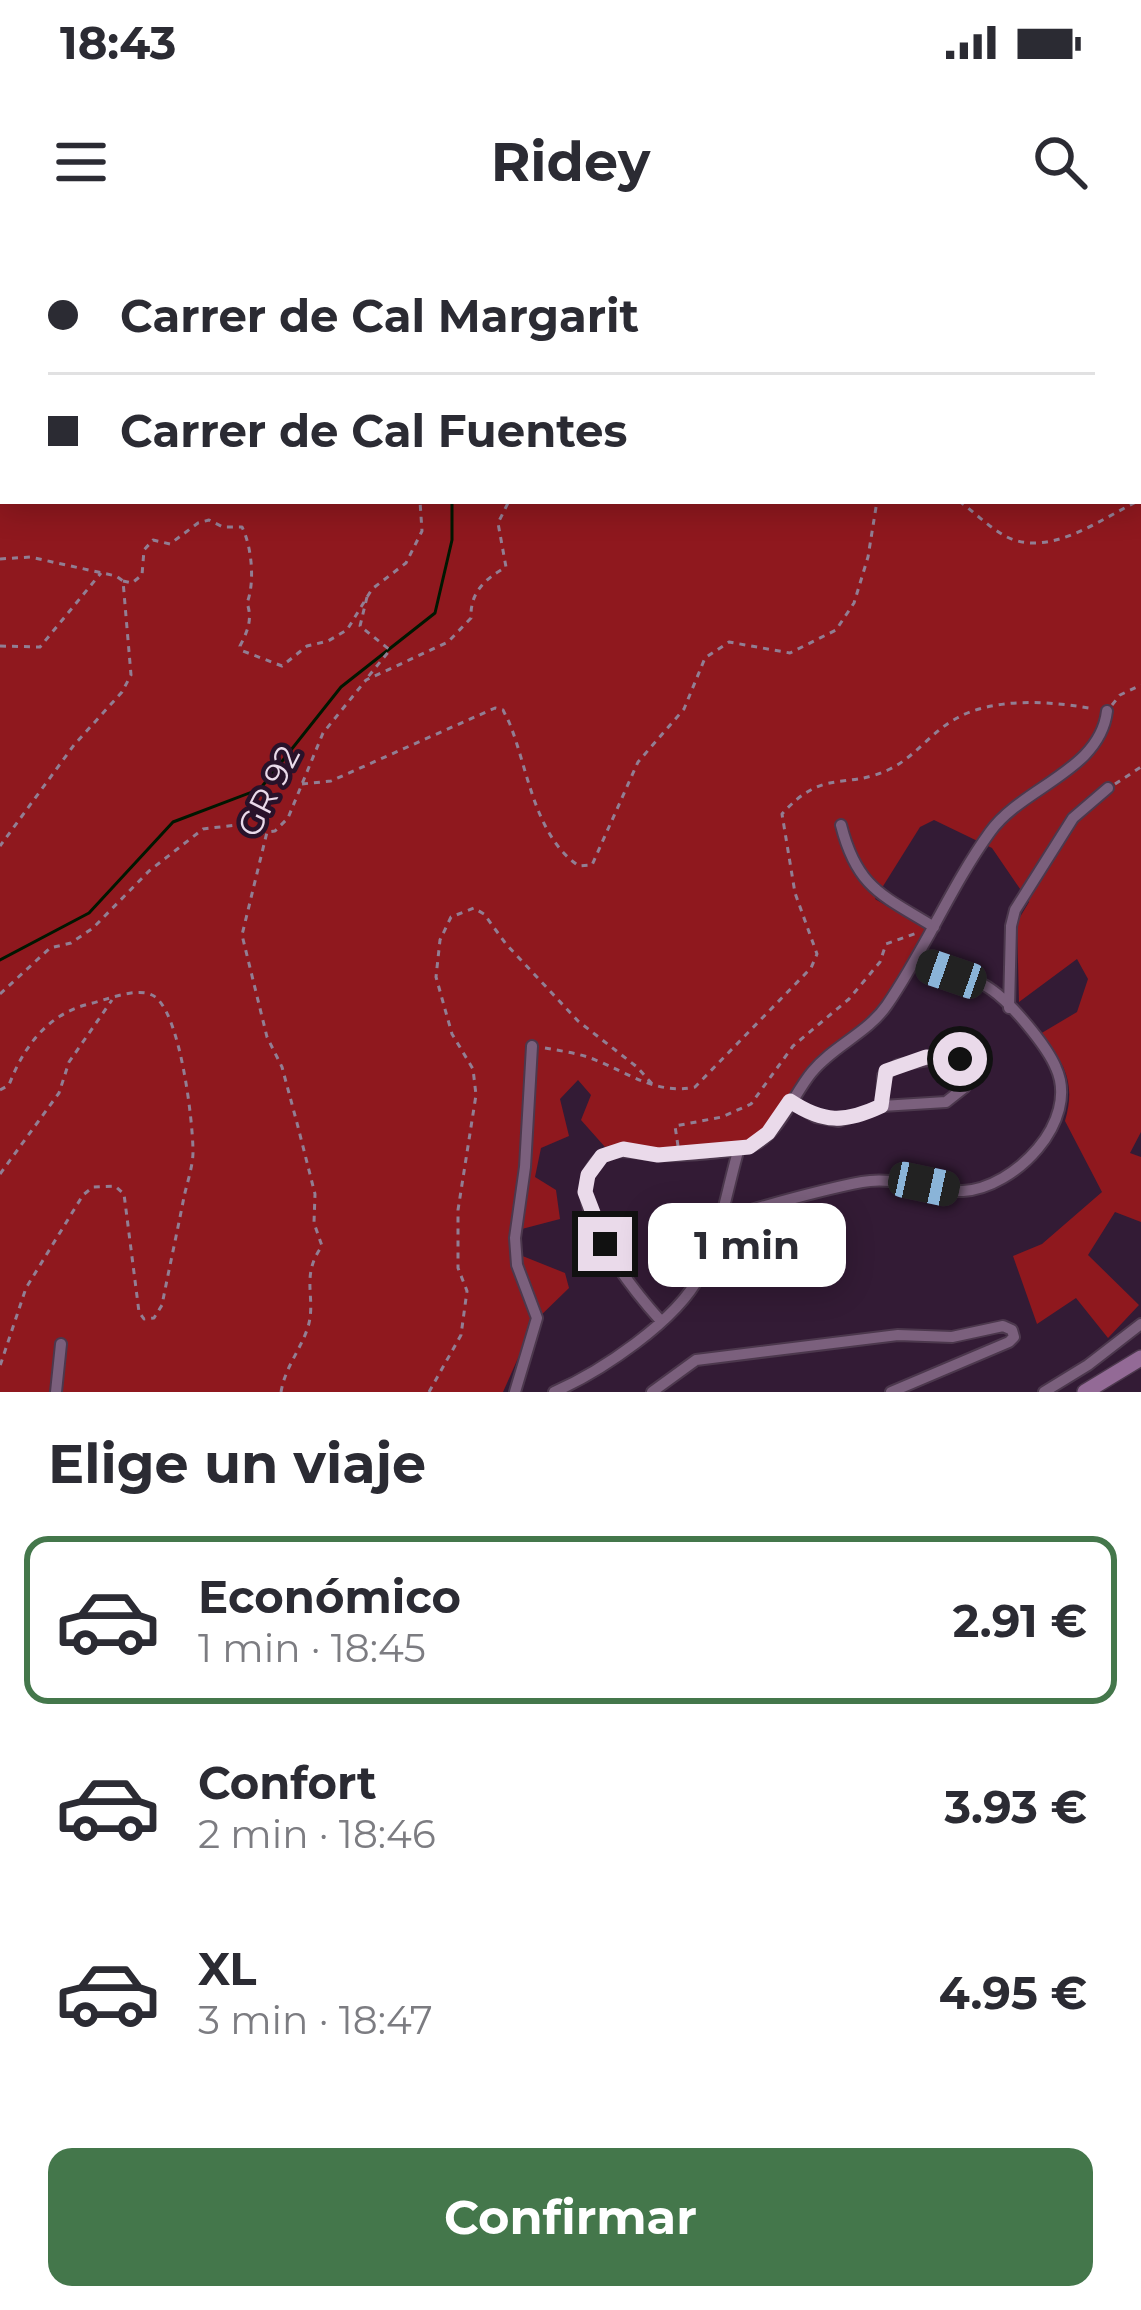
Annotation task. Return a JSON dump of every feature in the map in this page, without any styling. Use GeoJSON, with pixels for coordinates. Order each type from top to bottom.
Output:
{"type":"FeatureCollection","features":[{"type":"Feature","properties":{"kind":"main road"},"geometry":{"type":"LineString","coordinates":[[1090,1392],[1141,1360]]}},
{"type":"Feature","properties":{"kind":"street"},"geometry":{"type":"LineString","coordinates":[[660,1320],[620,1271],[589,1206],[585,1184],[596,1161],[613,1151],[680,1153],[739,1148],[763,1139],[823,1060],[887,1006],[997,822],[1056,779],[1105,733],[1107,711]]}},
{"type":"Feature","properties":{"kind":"street"},"geometry":{"type":"LineString","coordinates":[[1009,1008],[1015,910],[1073,818],[1108,788]]}},
{"type":"Feature","properties":{"kind":"street"},"geometry":{"type":"LineString","coordinates":[[842,825],[856,871],[934,927]]}},
{"type":"Feature","properties":{"kind":"street"},"geometry":{"type":"LineString","coordinates":[[719,1219],[878,1180],[967,1191],[1024,1162],[1062,1106],[1060,1076],[1046,1050],[988,987],[914,962]]}},
{"type":"Feature","properties":{"kind":"street"},"geometry":{"type":"LineString","coordinates":[[514,1392],[537,1318],[517,1265],[515,1238],[525,1167],[532,1046]]}},
{"type":"Feature","properties":{"kind":"street"},"geometry":{"type":"LineString","coordinates":[[790,1101],[816,1117],[832,1120],[854,1118],[881,1106],[946,1102],[965,1087],[967,1066],[960,1059],[941,1055],[898,1065],[884,1076],[881,1106]]}},
{"type":"Feature","properties":{"kind":"street"},"geometry":{"type":"LineString","coordinates":[[554,1392],[595,1372],[691,1291],[719,1219],[739,1148]]}},
{"type":"Feature","properties":{"kind":"street"},"geometry":{"type":"LineString","coordinates":[[1045,1392],[1141,1324]]}},
{"type":"Feature","properties":{"kind":"street"},"geometry":{"type":"LineString","coordinates":[[652,1392],[682,1366],[706,1358],[898,1334],[959,1336],[1003,1326],[1012,1330],[1013,1339],[898,1391]]}},
{"type":"Feature","properties":{"kind":"street"},"geometry":{"type":"LineString","coordinates":[[56,1392],[61,1344]]}},
{"type":"Feature","properties":{"kind":"path"},"geometry":{"type":"LineString","coordinates":[[0,559],[30,557],[103,570],[132,583],[142,575],[143,550],[153,540],[170,544],[208,520],[223,527],[242,527],[252,591],[247,603],[251,613],[248,637],[240,646],[282,666],[307,646],[347,630],[368,593],[402,568],[422,532],[420,504]]}},
{"type":"Feature","properties":{"kind":"path","name":"GR 92"},"geometry":{"type":"LineString","coordinates":[[281,1392],[285,1369],[309,1326],[308,1276],[322,1246],[297,1124],[282,1066],[262,1019],[242,935],[248,898],[268,832],[288,818],[323,733],[366,680],[448,642],[471,618],[471,604],[484,580],[506,567],[498,523],[507,504]]}},
{"type":"Feature","properties":{"kind":"path"},"geometry":{"type":"LineString","coordinates":[[302,784],[331,781],[495,708],[503,710],[540,814],[559,848],[579,866],[592,865],[638,762],[684,710],[705,658],[729,642],[790,653],[836,630],[854,603],[877,504]]}},
{"type":"Feature","properties":{"kind":"path"},"geometry":{"type":"LineString","coordinates":[[963,504],[1005,536],[1039,543],[1066,537],[1132,504]]}},
{"type":"Feature","properties":{"kind":"path"},"geometry":{"type":"LineString","coordinates":[[0,646],[40,647],[103,570]]}},
{"type":"Feature","properties":{"kind":"path"},"geometry":{"type":"LineString","coordinates":[[0,846],[131,675],[122,581]]}},
{"type":"Feature","properties":{"kind":"path"},"geometry":{"type":"LineString","coordinates":[[366,680],[390,650],[360,626],[368,593]]}},
{"type":"Feature","properties":{"kind":"path"},"geometry":{"type":"LineString","coordinates":[[1107,711],[1120,695],[1141,685]]}},
{"type":"Feature","properties":{"kind":"path"},"geometry":{"type":"LineString","coordinates":[[532,1046],[591,1058],[655,1088],[695,1087],[812,968],[817,954],[795,893],[782,814],[802,791],[893,768],[956,718],[986,706],[1085,707]]}},
{"type":"Feature","properties":{"kind":"path"},"geometry":{"type":"LineString","coordinates":[[1108,788],[1141,767]]}},
{"type":"Feature","properties":{"kind":"path"},"geometry":{"type":"LineString","coordinates":[[0,994],[50,948],[71,943],[93,928],[149,871],[203,829],[236,825],[268,832]]}},
{"type":"Feature","properties":{"kind":"path"},"geometry":{"type":"LineString","coordinates":[[429,1392],[461,1335],[466,1291],[458,1268],[458,1210],[476,1095],[473,1069],[452,1034],[436,976],[440,940],[451,917],[474,908],[484,914],[578,1021],[655,1088]]}},
{"type":"Feature","properties":{"kind":"path"},"geometry":{"type":"LineString","coordinates":[[680,1153],[675,1126],[722,1117],[751,1104],[793,1046],[849,999],[880,962],[886,944],[934,927]]}},
{"type":"Feature","properties":{"kind":"path"},"geometry":{"type":"LineString","coordinates":[[0,1090],[9,1085],[34,1036],[81,1005],[140,992],[154,995],[162,1003],[176,1040],[186,1081],[193,1154],[162,1306],[154,1318],[144,1319],[139,1312],[124,1194],[115,1186],[93,1187],[82,1195],[26,1288],[0,1366]]}},
{"type":"Feature","properties":{"kind":"path"},"geometry":{"type":"LineString","coordinates":[[0,1174],[59,1093],[70,1062],[113,999]]}},
{"type":"Feature","properties":{"kind":"shaded area"},"geometry":{"type":"Polygon","coordinates":[[[0,504],[1141,504],[1141,1132],[1130,1153],[1141,1157],[1141,1222],[1115,1212],[1088,1255],[1139,1305],[1108,1338],[1076,1298],[1037,1324],[1013,1256],[1042,1244],[1102,1192],[1065,1121],[1066,1074],[1040,1034],[1077,1012],[1088,979],[1077,959],[1019,1002],[1017,922],[1029,902],[992,848],[934,820],[920,827],[875,899],[928,930],[887,999],[795,1092],[757,1138],[680,1153],[626,1144],[605,1147],[581,1120],[591,1095],[578,1080],[560,1099],[569,1136],[541,1148],[535,1177],[556,1190],[560,1219],[518,1230],[520,1255],[565,1273],[569,1288],[534,1322],[503,1392],[0,1392],[0,504]]]}},
{"type":"Feature","properties":{"kind":"waterway"},"geometry":{"type":"LineString","coordinates":[[0,960],[89,913],[173,822],[260,789],[341,687],[435,613],[452,540],[452,504]]}},
{"type":"Feature","properties":{"kind":"route"},"geometry":{"type":"LineString","coordinates":[[605,1244],[585,1192],[588,1175],[602,1156],[623,1149],[658,1155],[749,1147],[768,1133],[790,1101],[824,1119],[854,1118],[881,1106],[886,1071],[926,1057],[960,1059]]}}]}
